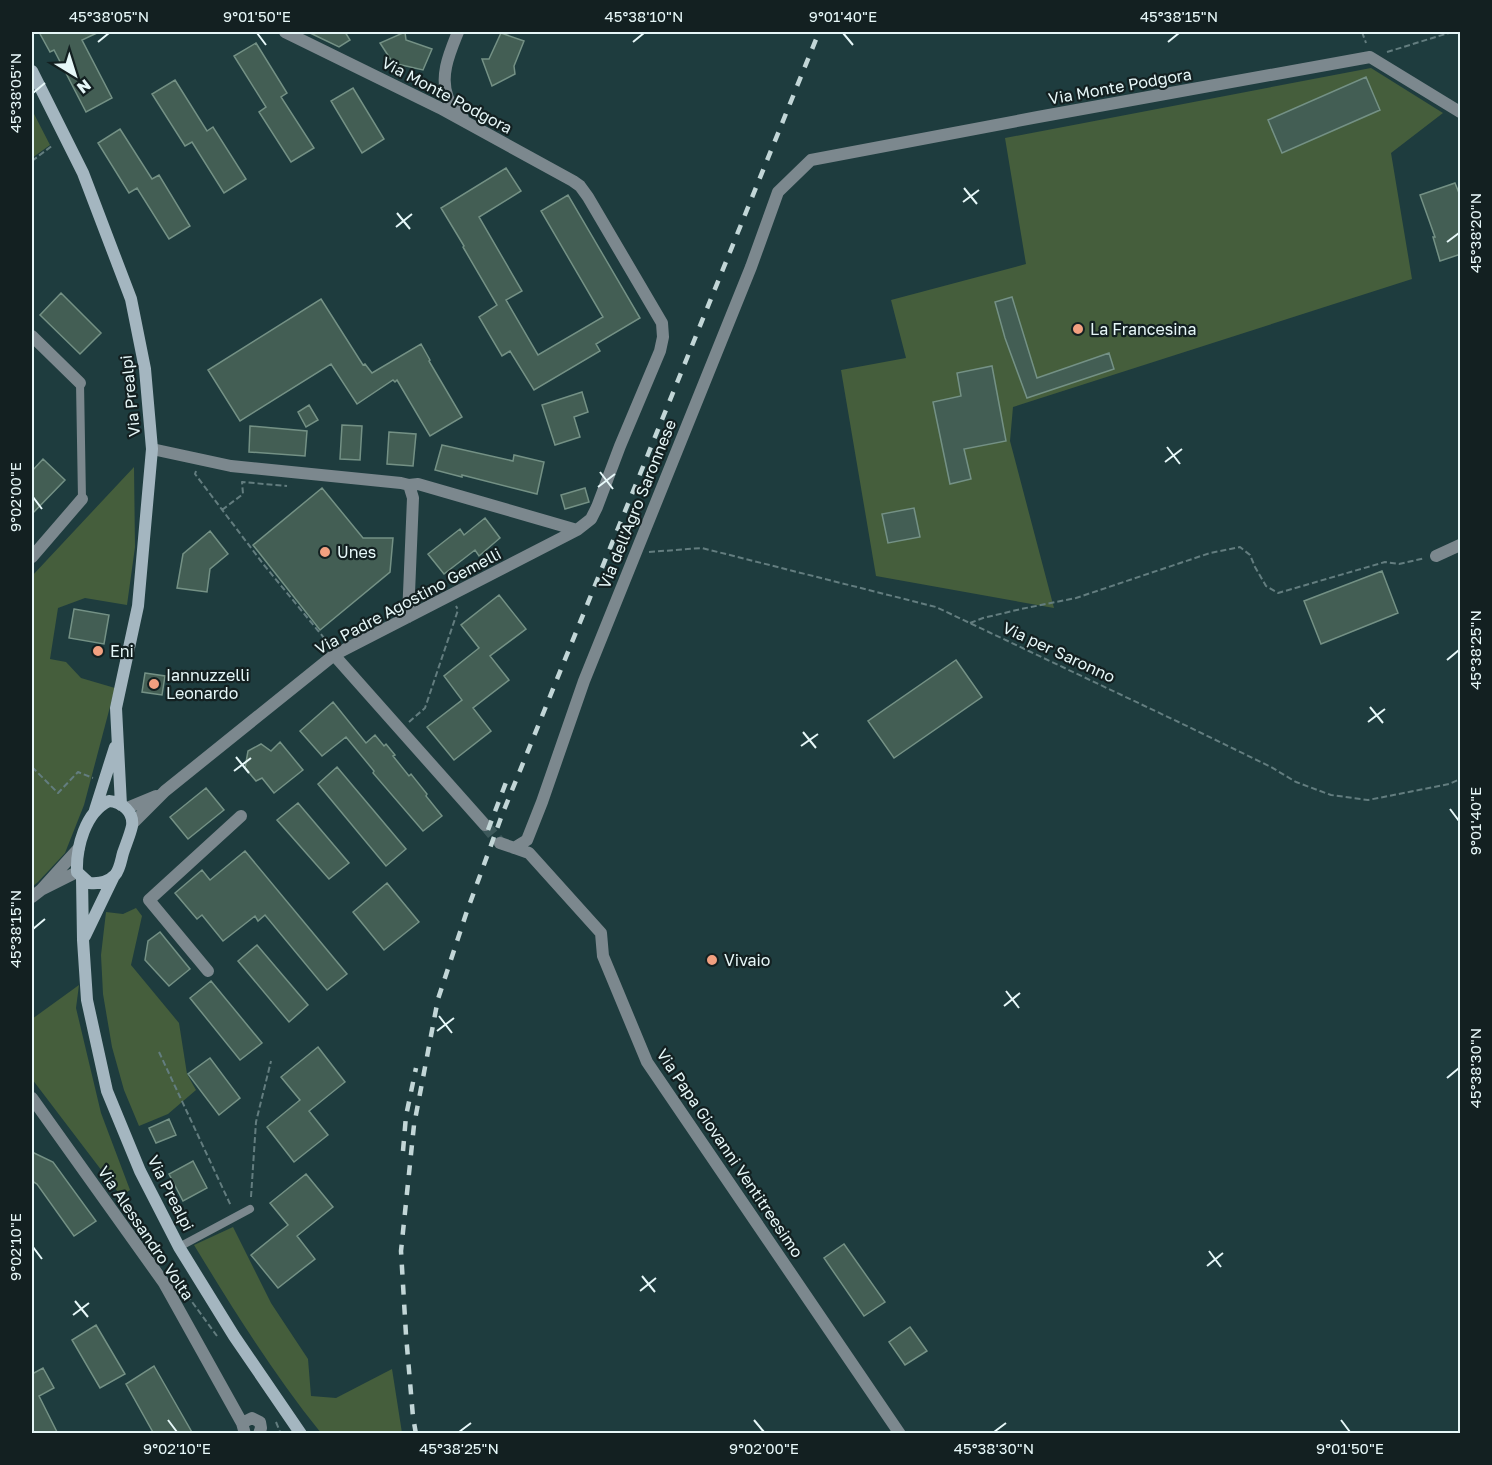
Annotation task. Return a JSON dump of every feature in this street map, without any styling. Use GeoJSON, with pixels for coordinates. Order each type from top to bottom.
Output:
{"type":"FeatureCollection","features":[{"type":"Feature","properties":{"kind":"street","name":"Via Monte Podgora"},"geometry":{"type":"LineString","coordinates":[[285,32],[440,108],[573,181],[588,197],[662,323],[663,337],[660,351],[591,519]]}},
{"type":"Feature","properties":{"kind":"street"},"geometry":{"type":"LineString","coordinates":[[458,32],[446,63],[445,83],[448,98],[467,124]]}},
{"type":"Feature","properties":{"kind":"street","name":"Via Monte Podgora"},"geometry":{"type":"LineString","coordinates":[[796,174],[811,160],[1370,57]]}},
{"type":"Feature","properties":{"kind":"street"},"geometry":{"type":"LineString","coordinates":[[1370,57],[1461,112]]}},
{"type":"Feature","properties":{"kind":"street","name":"Via Prealpi"},"geometry":{"type":"LineString","coordinates":[[32,71],[83,173],[131,299],[146,369],[152,449],[138,606],[116,708],[124,806],[132,823],[120,864],[83,940]]}},
{"type":"Feature","properties":{"kind":"street","name":"Via dell'Agro Saronnese"},"geometry":{"type":"LineString","coordinates":[[514,848],[527,840],[584,681],[751,267],[778,192],[796,174]]}},
{"type":"Feature","properties":{"kind":"street"},"geometry":{"type":"LineString","coordinates":[[32,336],[80,383]]}},
{"type":"Feature","properties":{"kind":"street"},"geometry":{"type":"LineString","coordinates":[[152,449],[231,466],[409,485],[418,484],[577,530]]}},
{"type":"Feature","properties":{"kind":"street"},"geometry":{"type":"LineString","coordinates":[[408,617],[413,498],[409,485]]}},
{"type":"Feature","properties":{"kind":"street"},"geometry":{"type":"LineString","coordinates":[[32,557],[82,499]]}},
{"type":"Feature","properties":{"kind":"street","name":"Via Padre Agostino Gemelli"},"geometry":{"type":"LineString","coordinates":[[132,823],[165,791],[336,655],[577,530],[591,519]]}},
{"type":"Feature","properties":{"kind":"street"},"geometry":{"type":"LineString","coordinates":[[1436,556],[1461,545]]}},
{"type":"Feature","properties":{"kind":"street"},"geometry":{"type":"LineString","coordinates":[[336,655],[485,825]]}},
{"type":"Feature","properties":{"kind":"street","name":"Via Prealpi"},"geometry":{"type":"LineString","coordinates":[[118,737],[95,810],[87,822],[76,858],[80,875],[87,1000],[107,1091],[140,1171],[179,1247],[234,1336],[301,1433]]}},
{"type":"Feature","properties":{"kind":"street","name":"Via Padre Agostino Gemelli"},"geometry":{"type":"LineString","coordinates":[[124,806],[165,791]]}},
{"type":"Feature","properties":{"kind":"street"},"geometry":{"type":"LineString","coordinates":[[95,810],[109,801],[124,806]]}},
{"type":"Feature","properties":{"kind":"street"},"geometry":{"type":"LineString","coordinates":[[208,971],[149,900],[241,816]]}},
{"type":"Feature","properties":{"kind":"street","name":"Via Papa Giovanni Ventitreesimo"},"geometry":{"type":"LineString","coordinates":[[500,843],[529,853],[601,933],[603,956],[647,1062],[900,1434]]}},
{"type":"Feature","properties":{"kind":"street"},"geometry":{"type":"LineString","coordinates":[[36,893],[79,848]]}},
{"type":"Feature","properties":{"kind":"street"},"geometry":{"type":"LineString","coordinates":[[36,893],[80,875],[88,883],[100,883],[114,876]]}},
{"type":"Feature","properties":{"kind":"street","name":"Via Alessandro Volta"},"geometry":{"type":"LineString","coordinates":[[32,1098],[164,1283],[244,1429],[252,1418],[260,1422],[259,1434]]}},
{"type":"Feature","properties":{"kind":"lane"},"geometry":{"type":"LineString","coordinates":[[80,383],[82,499]]}},
{"type":"Feature","properties":{"kind":"lane"},"geometry":{"type":"LineString","coordinates":[[179,1247],[250,1209]]}},
{"type":"Feature","properties":{"kind":"path"},"geometry":{"type":"LineString","coordinates":[[1370,57],[1452,32]]}},
{"type":"Feature","properties":{"kind":"path"},"geometry":{"type":"LineString","coordinates":[[32,161],[64,135]]}},
{"type":"Feature","properties":{"kind":"path"},"geometry":{"type":"LineString","coordinates":[[198,459],[195,474],[336,655]]}},
{"type":"Feature","properties":{"kind":"path"},"geometry":{"type":"LineString","coordinates":[[222,510],[243,494],[242,482],[288,486]]}},
{"type":"Feature","properties":{"kind":"path"},"geometry":{"type":"LineString","coordinates":[[970,623],[983,618],[1076,598],[1210,553],[1240,547],[1250,555],[1266,586],[1278,593],[1385,562],[1399,564],[1436,556]]}},
{"type":"Feature","properties":{"kind":"path","name":"Via per Saronno"},"geometry":{"type":"LineString","coordinates":[[635,554],[702,548],[936,607],[1190,727],[1271,767],[1296,782],[1331,795],[1368,800],[1449,784],[1461,779]]}},
{"type":"Feature","properties":{"kind":"path"},"geometry":{"type":"LineString","coordinates":[[400,730],[425,708],[459,610],[451,595]]}},
{"type":"Feature","properties":{"kind":"path"},"geometry":{"type":"LineString","coordinates":[[32,767],[58,793],[78,772],[91,777]]}},
{"type":"Feature","properties":{"kind":"path"},"geometry":{"type":"LineString","coordinates":[[159,1052],[236,1217]]}},
{"type":"Feature","properties":{"kind":"path"},"geometry":{"type":"LineString","coordinates":[[250,1209],[256,1122],[271,1061]]}},
{"type":"Feature","properties":{"kind":"green space","name":"La Francesina"},"geometry":{"type":"Polygon","coordinates":[[[1371,68],[1443,113],[1391,153],[1412,279],[1013,407],[1010,441],[1054,608],[876,576],[841,370],[906,358],[891,300],[1026,264],[1005,138],[1371,68]]]}},
{"type":"Feature","properties":{"kind":"green space"},"geometry":{"type":"Polygon","coordinates":[[[32,110],[50,145],[32,158],[32,110]]]}},
{"type":"Feature","properties":{"kind":"green space"},"geometry":{"type":"Polygon","coordinates":[[[134,467],[135,547],[127,605],[85,598],[58,608],[50,659],[66,662],[81,678],[115,688],[84,805],[65,853],[32,887],[32,576],[134,467]]]}},
{"type":"Feature","properties":{"kind":"green space"},"geometry":{"type":"Polygon","coordinates":[[[136,908],[142,916],[131,965],[179,1023],[187,1074],[196,1090],[168,1114],[139,1126],[124,1090],[112,1047],[103,994],[101,955],[106,912],[123,914],[136,908]]]}},
{"type":"Feature","properties":{"kind":"green space"},"geometry":{"type":"Polygon","coordinates":[[[79,985],[76,1008],[101,1113],[130,1190],[121,1196],[32,1079],[32,1019],[79,985]]]}},
{"type":"Feature","properties":{"kind":"green space"},"geometry":{"type":"Polygon","coordinates":[[[233,1227],[271,1303],[308,1359],[311,1396],[336,1398],[392,1369],[402,1433],[321,1433],[270,1365],[194,1245],[233,1227]]]}},
{"type":"Feature","properties":{"kind":"building"},"geometry":{"type":"Polygon","coordinates":[[[39,32],[99,32],[82,40],[112,98],[86,112],[54,50],[50,52],[39,32]]]}},
{"type":"Feature","properties":{"kind":"building"},"geometry":{"type":"Polygon","coordinates":[[[308,32],[345,32],[350,40],[339,47],[308,32]]]}},
{"type":"Feature","properties":{"kind":"building"},"geometry":{"type":"Polygon","coordinates":[[[405,32],[406,40],[432,49],[423,70],[393,63],[380,43],[405,32]]]}},
{"type":"Feature","properties":{"kind":"building"},"geometry":{"type":"Polygon","coordinates":[[[501,33],[524,41],[514,66],[515,74],[492,86],[482,59],[489,59],[501,33]]]}},
{"type":"Feature","properties":{"kind":"building"},"geometry":{"type":"Polygon","coordinates":[[[256,43],[287,93],[281,97],[314,148],[291,162],[259,112],[266,107],[234,56],[256,43]]]}},
{"type":"Feature","properties":{"kind":"building"},"geometry":{"type":"Polygon","coordinates":[[[1366,77],[1380,110],[1282,153],[1268,120],[1366,77]]]}},
{"type":"Feature","properties":{"kind":"building"},"geometry":{"type":"Polygon","coordinates":[[[175,80],[207,131],[213,127],[246,179],[224,193],[192,142],[185,146],[152,94],[175,80]]]}},
{"type":"Feature","properties":{"kind":"building"},"geometry":{"type":"Polygon","coordinates":[[[353,88],[384,139],[362,153],[331,101],[353,88]]]}},
{"type":"Feature","properties":{"kind":"building"},"geometry":{"type":"Polygon","coordinates":[[[120,129],[152,179],[159,175],[190,226],[169,239],[137,188],[129,193],[98,143],[120,129]]]}},
{"type":"Feature","properties":{"kind":"building"},"geometry":{"type":"Polygon","coordinates":[[[506,168],[521,191],[479,217],[522,291],[506,300],[538,355],[603,317],[541,211],[568,195],[640,318],[596,344],[600,351],[534,390],[510,351],[502,356],[479,317],[497,305],[441,208],[506,168]]]}},
{"type":"Feature","properties":{"kind":"building"},"geometry":{"type":"Polygon","coordinates":[[[1455,183],[1461,198],[1461,254],[1440,261],[1433,237],[1435,237],[1420,195],[1455,183]]]}},
{"type":"Feature","properties":{"kind":"building"},"geometry":{"type":"Polygon","coordinates":[[[61,293],[101,333],[80,354],[40,315],[61,293]]]}},
{"type":"Feature","properties":{"kind":"building"},"geometry":{"type":"Polygon","coordinates":[[[1012,297],[1037,378],[1109,353],[1114,369],[1027,398],[1005,338],[995,302],[1012,297]]]}},
{"type":"Feature","properties":{"kind":"building"},"geometry":{"type":"Polygon","coordinates":[[[321,299],[363,365],[365,364],[372,373],[421,344],[462,417],[430,436],[397,380],[395,382],[393,380],[357,404],[331,364],[240,421],[208,370],[321,299]]]}},
{"type":"Feature","properties":{"kind":"building"},"geometry":{"type":"Polygon","coordinates":[[[992,366],[1006,441],[964,449],[971,479],[950,484],[933,402],[961,396],[957,373],[992,366]]]}},
{"type":"Feature","properties":{"kind":"building"},"geometry":{"type":"Polygon","coordinates":[[[582,392],[588,412],[574,417],[580,437],[555,445],[542,405],[582,392]]]}},
{"type":"Feature","properties":{"kind":"building"},"geometry":{"type":"Polygon","coordinates":[[[309,405],[318,420],[306,427],[298,412],[309,405]]]}},
{"type":"Feature","properties":{"kind":"building"},"geometry":{"type":"Polygon","coordinates":[[[342,425],[362,426],[360,460],[340,459],[342,425]]]}},
{"type":"Feature","properties":{"kind":"building"},"geometry":{"type":"Polygon","coordinates":[[[250,426],[307,431],[305,456],[249,452],[250,426]]]}},
{"type":"Feature","properties":{"kind":"building"},"geometry":{"type":"Polygon","coordinates":[[[389,432],[416,434],[413,466],[387,464],[389,432]]]}},
{"type":"Feature","properties":{"kind":"building"},"geometry":{"type":"Polygon","coordinates":[[[442,445],[513,461],[514,455],[544,462],[537,494],[435,470],[442,445]]]}},
{"type":"Feature","properties":{"kind":"building"},"geometry":{"type":"Polygon","coordinates":[[[43,459],[65,480],[32,514],[32,471],[43,459]]]}},
{"type":"Feature","properties":{"kind":"building","name":"Unes"},"geometry":{"type":"Polygon","coordinates":[[[322,488],[363,538],[393,538],[390,572],[320,630],[253,545],[322,488]]]}},
{"type":"Feature","properties":{"kind":"building"},"geometry":{"type":"Polygon","coordinates":[[[585,488],[589,502],[565,509],[561,495],[585,488]]]}},
{"type":"Feature","properties":{"kind":"building"},"geometry":{"type":"Polygon","coordinates":[[[914,508],[920,537],[888,543],[882,514],[914,508]]]}},
{"type":"Feature","properties":{"kind":"building"},"geometry":{"type":"Polygon","coordinates":[[[485,518],[500,538],[479,556],[475,550],[444,574],[428,554],[460,529],[464,535],[485,518]]]}},
{"type":"Feature","properties":{"kind":"building"},"geometry":{"type":"Polygon","coordinates":[[[210,531],[228,554],[210,569],[207,592],[177,588],[183,554],[210,531]]]}},
{"type":"Feature","properties":{"kind":"building"},"geometry":{"type":"Polygon","coordinates":[[[1382,571],[1398,613],[1321,644],[1304,601],[1382,571]]]}},
{"type":"Feature","properties":{"kind":"building"},"geometry":{"type":"Polygon","coordinates":[[[499,595],[526,629],[490,656],[509,680],[473,708],[491,731],[454,760],[427,727],[462,700],[444,676],[479,648],[461,625],[499,595]]]}},
{"type":"Feature","properties":{"kind":"building"},"geometry":{"type":"Polygon","coordinates":[[[74,609],[109,615],[104,644],[69,638],[74,609]]]}},
{"type":"Feature","properties":{"kind":"building"},"geometry":{"type":"Polygon","coordinates":[[[956,660],[982,697],[894,758],[868,721],[956,660]]]}},
{"type":"Feature","properties":{"kind":"building","name":"Iannuzzelli Leonardo"},"geometry":{"type":"Polygon","coordinates":[[[145,673],[165,676],[162,695],[142,692],[145,673]]]}},
{"type":"Feature","properties":{"kind":"building"},"geometry":{"type":"Polygon","coordinates":[[[333,702],[366,743],[375,735],[384,746],[386,744],[395,755],[393,756],[409,776],[411,774],[442,816],[423,831],[373,773],[374,771],[346,737],[322,756],[300,731],[333,702]]]}},
{"type":"Feature","properties":{"kind":"building"},"geometry":{"type":"Polygon","coordinates":[[[280,742],[303,770],[274,793],[262,778],[256,781],[245,768],[248,751],[261,744],[271,751],[280,742]]]}},
{"type":"Feature","properties":{"kind":"building"},"geometry":{"type":"Polygon","coordinates":[[[337,767],[406,849],[386,866],[318,784],[337,767]]]}},
{"type":"Feature","properties":{"kind":"building"},"geometry":{"type":"Polygon","coordinates":[[[206,788],[224,810],[188,839],[170,817],[206,788]]]}},
{"type":"Feature","properties":{"kind":"building"},"geometry":{"type":"Polygon","coordinates":[[[298,803],[349,863],[329,879],[277,820],[298,803]]]}},
{"type":"Feature","properties":{"kind":"building"},"geometry":{"type":"Polygon","coordinates":[[[245,851],[347,974],[327,990],[265,915],[258,921],[255,916],[223,941],[202,915],[197,919],[175,893],[202,870],[210,880],[245,851]]]}},
{"type":"Feature","properties":{"kind":"building"},"geometry":{"type":"Polygon","coordinates":[[[387,883],[419,922],[384,950],[353,912],[387,883]]]}},
{"type":"Feature","properties":{"kind":"building"},"geometry":{"type":"Polygon","coordinates":[[[160,932],[190,969],[169,986],[145,960],[148,941],[160,932]]]}},
{"type":"Feature","properties":{"kind":"building"},"geometry":{"type":"Polygon","coordinates":[[[257,945],[308,1005],[289,1022],[238,961],[257,945]]]}},
{"type":"Feature","properties":{"kind":"building"},"geometry":{"type":"Polygon","coordinates":[[[211,981],[262,1043],[240,1060],[190,998],[211,981]]]}},
{"type":"Feature","properties":{"kind":"building"},"geometry":{"type":"Polygon","coordinates":[[[318,1047],[345,1082],[309,1111],[328,1135],[294,1162],[267,1127],[300,1100],[281,1077],[318,1047]]]}},
{"type":"Feature","properties":{"kind":"building"},"geometry":{"type":"Polygon","coordinates":[[[210,1058],[240,1098],[219,1115],[188,1074],[210,1058]]]}},
{"type":"Feature","properties":{"kind":"building"},"geometry":{"type":"Polygon","coordinates":[[[169,1119],[176,1135],[156,1143],[149,1128],[169,1119]]]}},
{"type":"Feature","properties":{"kind":"building"},"geometry":{"type":"Polygon","coordinates":[[[32,1152],[53,1162],[96,1221],[74,1236],[37,1184],[32,1181],[32,1152]]]}},
{"type":"Feature","properties":{"kind":"building"},"geometry":{"type":"Polygon","coordinates":[[[193,1161],[207,1188],[183,1201],[169,1174],[193,1161]]]}},
{"type":"Feature","properties":{"kind":"building"},"geometry":{"type":"Polygon","coordinates":[[[306,1174],[333,1207],[297,1236],[315,1259],[278,1288],[251,1255],[288,1225],[270,1203],[306,1174]]]}},
{"type":"Feature","properties":{"kind":"building"},"geometry":{"type":"Polygon","coordinates":[[[844,1244],[885,1302],[864,1316],[824,1258],[844,1244]]]}},
{"type":"Feature","properties":{"kind":"building"},"geometry":{"type":"Polygon","coordinates":[[[96,1325],[125,1374],[100,1388],[72,1340],[96,1325]]]}},
{"type":"Feature","properties":{"kind":"building"},"geometry":{"type":"Polygon","coordinates":[[[910,1327],[927,1351],[905,1365],[889,1342],[910,1327]]]}},
{"type":"Feature","properties":{"kind":"building"},"geometry":{"type":"Polygon","coordinates":[[[154,1366],[193,1434],[154,1434],[126,1384],[154,1366]]]}},
{"type":"Feature","properties":{"kind":"building"},"geometry":{"type":"Polygon","coordinates":[[[43,1368],[54,1388],[39,1396],[58,1434],[32,1434],[32,1374],[43,1368]]]}},
{"type":"Feature","properties":{"kind":"tunnel"},"geometry":{"type":"LineString","coordinates":[[485,825],[500,843]]}},
{"type":"Feature","properties":{"kind":"railway"},"geometry":{"type":"LineString","coordinates":[[416,1434],[406,1335],[401,1251],[414,1125],[438,999],[502,815],[819,32]]}},
{"type":"Feature","properties":{"kind":"railway"},"geometry":{"type":"LineString","coordinates":[[488,830],[508,777]]}},
{"type":"Feature","properties":{"kind":"railway"},"geometry":{"type":"LineString","coordinates":[[403,1151],[406,1116],[416,1068]]}},
{"type":"Feature","properties":{"kind":"place","name":"La Francesina"},"geometry":{"type":"Point","coordinates":[1078,329]}},
{"type":"Feature","properties":{"kind":"place","name":"Unes"},"geometry":{"type":"Point","coordinates":[325,552]}},
{"type":"Feature","properties":{"kind":"place","name":"Eni"},"geometry":{"type":"Point","coordinates":[98,651]}},
{"type":"Feature","properties":{"kind":"place","name":"Iannuzzelli Leonardo"},"geometry":{"type":"Point","coordinates":[154,684]}},
{"type":"Feature","properties":{"kind":"place","name":"Vivaio"},"geometry":{"type":"Point","coordinates":[712,960]}}]}
